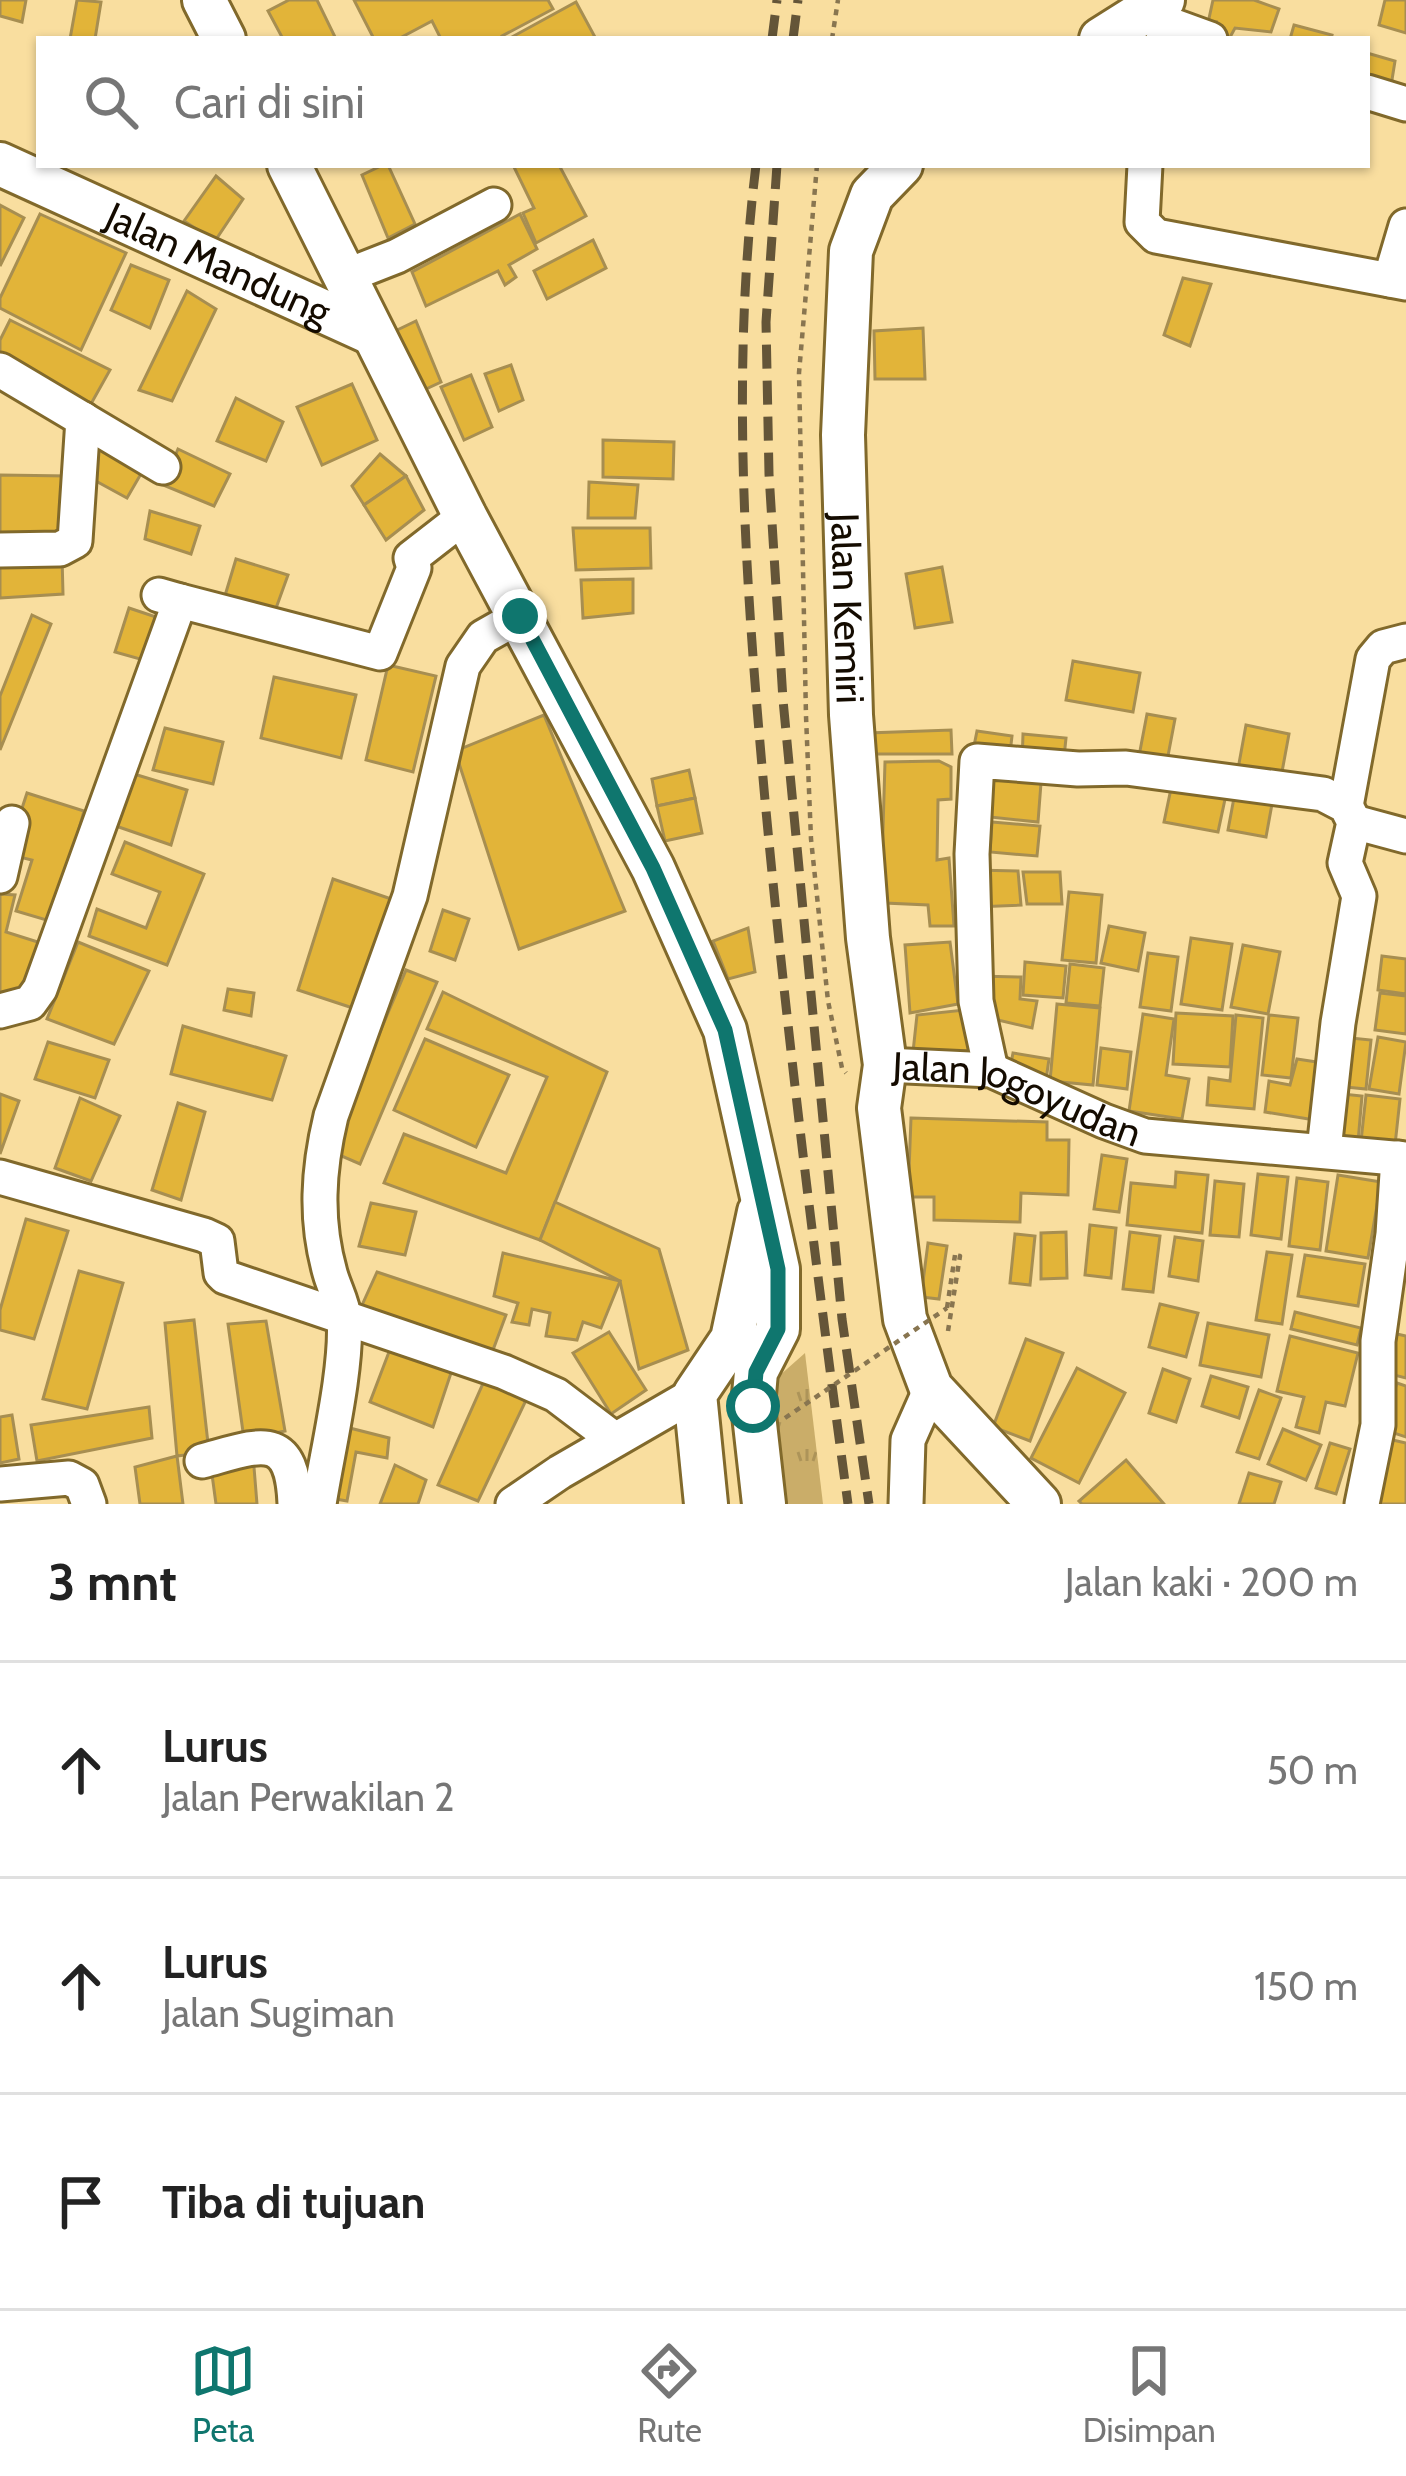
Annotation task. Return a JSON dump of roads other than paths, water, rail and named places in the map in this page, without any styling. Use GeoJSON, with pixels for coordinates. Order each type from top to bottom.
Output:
{"type":"FeatureCollection","features":[{"type":"Feature","properties":{"kind":"main road"},"geometry":{"type":"LineString","coordinates":[[1106,36],[1163,0]]}},
{"type":"Feature","properties":{"kind":"main road","name":"Jalan Mandung"},"geometry":{"type":"LineString","coordinates":[[0,164],[373,334]]}},
{"type":"Feature","properties":{"kind":"main road"},"geometry":{"type":"LineString","coordinates":[[291,168],[465,516],[653,868],[717,1008],[778,1269],[778,1329],[756,1372],[753,1406],[764,1504]]}},
{"type":"Feature","properties":{"kind":"main road","name":"Jalan Kemiri"},"geometry":{"type":"LineString","coordinates":[[885,1066],[868,938],[851,715],[843,435],[851,250],[872,195],[899,168]]}},
{"type":"Feature","properties":{"kind":"main road","name":"Jalan Jogoyudan"},"geometry":{"type":"LineString","coordinates":[[885,1066],[879,1108],[904,1319],[931,1388]]}},
{"type":"Feature","properties":{"kind":"main road"},"geometry":{"type":"LineString","coordinates":[[706,1504],[694,1394],[732,1339],[762,1199]]}},
{"type":"Feature","properties":{"kind":"main road"},"geometry":{"type":"LineString","coordinates":[[931,1388],[1039,1504]]}},
{"type":"Feature","properties":{"kind":"street"},"geometry":{"type":"LineString","coordinates":[[1164,36],[1166,23],[1202,36]]}},
{"type":"Feature","properties":{"kind":"street"},"geometry":{"type":"LineString","coordinates":[[1370,93],[1406,104]]}},
{"type":"Feature","properties":{"kind":"street"},"geometry":{"type":"LineString","coordinates":[[1145,168],[1142,222],[1156,236],[1398,281],[1406,226]]}},
{"type":"Feature","properties":{"kind":"street"},"geometry":{"type":"LineString","coordinates":[[346,276],[397,256],[494,205]]}},
{"type":"Feature","properties":{"kind":"street"},"geometry":{"type":"LineString","coordinates":[[0,370],[163,466]]}},
{"type":"Feature","properties":{"kind":"street"},"geometry":{"type":"LineString","coordinates":[[0,550],[60,549],[75,541],[83,419]]}},
{"type":"Feature","properties":{"kind":"street"},"geometry":{"type":"LineString","coordinates":[[0,1011],[30,1003],[40,989],[170,598],[380,653],[414,568],[413,555],[465,516]]}},
{"type":"Feature","properties":{"kind":"street"},"geometry":{"type":"LineString","coordinates":[[319,1504],[343,1349],[344,1315],[319,1217],[319,1178],[331,1116],[410,896],[464,665],[483,637],[520,616]]}},
{"type":"Feature","properties":{"kind":"street"},"geometry":{"type":"LineString","coordinates":[[1324,1150],[1359,896],[1346,863],[1373,659],[1383,647],[1406,641]]}},
{"type":"Feature","properties":{"kind":"street"},"geometry":{"type":"LineString","coordinates":[[991,1070],[976,1001],[972,854],[977,761],[1126,768],[1323,794],[1350,814],[1406,836]]}},
{"type":"Feature","properties":{"kind":"street"},"geometry":{"type":"LineString","coordinates":[[0,876],[12,823]]}},
{"type":"Feature","properties":{"kind":"street","name":"Jalan Jogoyudan"},"geometry":{"type":"LineString","coordinates":[[885,1066],[991,1070],[1145,1136],[1402,1158]]}},
{"type":"Feature","properties":{"kind":"street"},"geometry":{"type":"LineString","coordinates":[[1362,1504],[1378,1425],[1378,1341],[1402,1158]]}},
{"type":"Feature","properties":{"kind":"street"},"geometry":{"type":"LineString","coordinates":[[0,1177],[204,1235],[217,1241],[221,1273],[226,1276],[504,1372],[556,1395],[614,1439]]}},
{"type":"Feature","properties":{"kind":"street"},"geometry":{"type":"LineString","coordinates":[[906,1504],[908,1440],[931,1388]]}},
{"type":"Feature","properties":{"kind":"street"},"geometry":{"type":"LineString","coordinates":[[513,1504],[694,1394]]}},
{"type":"Feature","properties":{"kind":"street"},"geometry":{"type":"LineString","coordinates":[[202,1461],[256,1447],[281,1450],[296,1504]]}},
{"type":"Feature","properties":{"kind":"street"},"geometry":{"type":"LineString","coordinates":[[0,1484],[69,1478],[82,1485],[89,1504]]}},
{"type":"Feature","properties":{"kind":"railway"},"geometry":{"type":"LineString","coordinates":[[772,36],[777,0]]}},
{"type":"Feature","properties":{"kind":"railway"},"geometry":{"type":"LineString","coordinates":[[793,36],[798,0]]}},
{"type":"Feature","properties":{"kind":"railway"},"geometry":{"type":"LineString","coordinates":[[756,168],[742,403],[752,641],[792,1064],[848,1504]]}},
{"type":"Feature","properties":{"kind":"railway"},"geometry":{"type":"LineString","coordinates":[[777,168],[766,322],[769,474],[783,700],[842,1319],[869,1504]]}}]}
